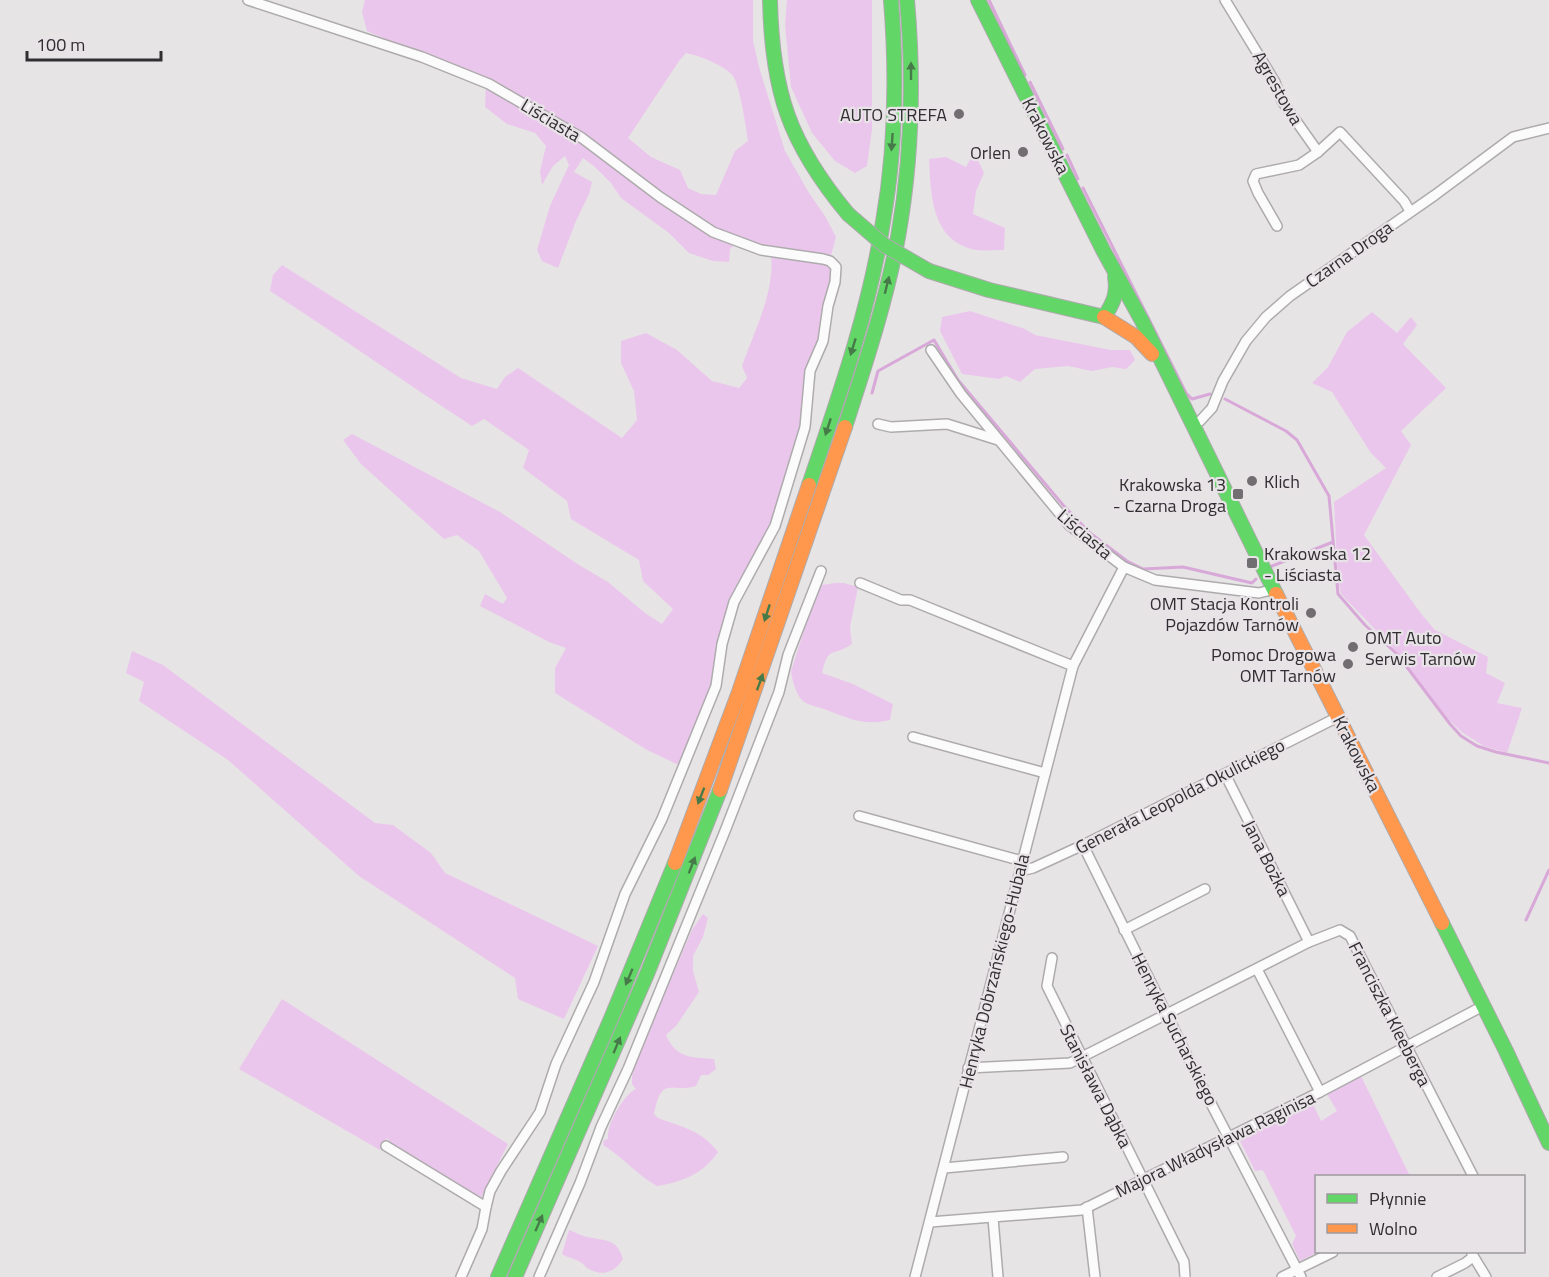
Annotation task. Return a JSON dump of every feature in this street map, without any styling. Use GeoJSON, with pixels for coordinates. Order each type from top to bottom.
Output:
{"type":"FeatureCollection","features":[{"type":"Feature","properties":{"kind":"main road"},"geometry":{"type":"LineString","coordinates":[[770,0],[772,56],[778,89],[799,147],[813,171],[848,214],[884,245],[929,271],[962,283],[1104,317],[1115,312],[1120,306],[1124,295],[1123,285]]}},
{"type":"Feature","properties":{"kind":"main road"},"geometry":{"type":"LineString","coordinates":[[498,1277],[674,869],[749,667],[854,344],[878,255],[891,167],[895,61],[891,0]]}},
{"type":"Feature","properties":{"kind":"main road","name":"Krakowska"},"geometry":{"type":"LineString","coordinates":[[978,0],[1114,272],[1142,321],[1549,1143]]}},
{"type":"Feature","properties":{"kind":"main road"},"geometry":{"type":"LineString","coordinates":[[515,1277],[639,993],[688,873],[764,671],[863,370],[892,267],[902,208],[910,109],[911,54],[908,2]]}},
{"type":"Feature","properties":{"kind":"main road","name":"Krakowska"},"geometry":{"type":"LineString","coordinates":[[1104,317],[1116,297],[1118,287],[1114,272]]}},
{"type":"Feature","properties":{"kind":"main road","name":"Krakowska"},"geometry":{"type":"LineString","coordinates":[[1104,317],[1128,321],[1149,338]]}},
{"type":"Feature","properties":{"kind":"main road","name":"Krakowska"},"geometry":{"type":"LineString","coordinates":[[1104,317],[1136,337],[1162,365]]}},
{"type":"Feature","properties":{"kind":"street","name":"Agrestowa"},"geometry":{"type":"LineString","coordinates":[[1225,0],[1275,82],[1282,101],[1318,152]]}},
{"type":"Feature","properties":{"kind":"street","name":"Liściasta"},"geometry":{"type":"LineString","coordinates":[[254,1],[423,57],[489,84],[582,138],[660,197],[712,232],[760,250],[823,259],[830,261],[836,267],[823,341],[810,372],[805,427],[775,526],[734,602],[722,644],[716,686],[663,819],[624,894],[594,982],[556,1064],[540,1112],[501,1171],[490,1191],[486,1207]]}},
{"type":"Feature","properties":{"kind":"street","name":"Czarna Droga"},"geometry":{"type":"LineString","coordinates":[[1192,425],[1200,421],[1212,408],[1232,363],[1246,341],[1266,317],[1290,296],[1513,137],[1549,128]]}},
{"type":"Feature","properties":{"kind":"street"},"geometry":{"type":"LineString","coordinates":[[1277,226],[1253,181],[1256,174],[1299,165],[1340,132],[1404,201],[1410,211]]}},
{"type":"Feature","properties":{"kind":"street","name":"Liściasta"},"geometry":{"type":"LineString","coordinates":[[931,350],[961,394],[1069,525],[1124,567],[1155,580],[1259,593],[1274,589]]}},
{"type":"Feature","properties":{"kind":"street"},"geometry":{"type":"LineString","coordinates":[[878,424],[891,427],[947,424],[998,440]]}},
{"type":"Feature","properties":{"kind":"street","name":"Henryka Dobrzańskiego-Hubala"},"geometry":{"type":"LineString","coordinates":[[915,1277],[1073,666],[1124,567]]}},
{"type":"Feature","properties":{"kind":"street"},"geometry":{"type":"LineString","coordinates":[[539,1277],[580,1183],[601,1127],[633,1058],[733,811],[779,692],[788,655],[821,571]]}},
{"type":"Feature","properties":{"kind":"street"},"geometry":{"type":"LineString","coordinates":[[860,583],[901,600],[910,600],[1073,666]]}},
{"type":"Feature","properties":{"kind":"street","name":"Generała Leopolda Okulickiego"},"geometry":{"type":"LineString","coordinates":[[1020,871],[1033,868],[1083,845],[1338,717]]}},
{"type":"Feature","properties":{"kind":"street"},"geometry":{"type":"LineString","coordinates":[[913,737],[1045,773]]}},
{"type":"Feature","properties":{"kind":"street","name":"Jana Bożka"},"geometry":{"type":"LineString","coordinates":[[1225,774],[1309,942]]}},
{"type":"Feature","properties":{"kind":"street"},"geometry":{"type":"LineString","coordinates":[[859,816],[1022,861]]}},
{"type":"Feature","properties":{"kind":"street","name":"Henryka Sucharskiego"},"geometry":{"type":"LineString","coordinates":[[1083,845],[1204,1090],[1299,1273]]}},
{"type":"Feature","properties":{"kind":"street"},"geometry":{"type":"LineString","coordinates":[[1124,930],[1205,889]]}},
{"type":"Feature","properties":{"kind":"street","name":"Franciszka Kleeberga"},"geometry":{"type":"LineString","coordinates":[[968,1068],[1070,1063],[1309,942],[1340,930],[1350,936],[1472,1175]]}},
{"type":"Feature","properties":{"kind":"street","name":"Stanisława Dąbka"},"geometry":{"type":"LineString","coordinates":[[1052,958],[1047,987],[1184,1262],[1185,1277]]}},
{"type":"Feature","properties":{"kind":"street"},"geometry":{"type":"LineString","coordinates":[[1257,969],[1320,1092]]}},
{"type":"Feature","properties":{"kind":"street","name":"Majora Władysława Raginisa"},"geometry":{"type":"LineString","coordinates":[[930,1222],[1082,1210],[1320,1092],[1483,1006]]}},
{"type":"Feature","properties":{"kind":"street"},"geometry":{"type":"LineString","coordinates":[[386,1146],[486,1207],[482,1229],[461,1277]]}},
{"type":"Feature","properties":{"kind":"street"},"geometry":{"type":"LineString","coordinates":[[944,1168],[1063,1157]]}},
{"type":"Feature","properties":{"kind":"street"},"geometry":{"type":"LineString","coordinates":[[1087,1207],[1095,1277]]}},
{"type":"Feature","properties":{"kind":"street"},"geometry":{"type":"LineString","coordinates":[[993,1218],[998,1277]]}},
{"type":"Feature","properties":{"kind":"street"},"geometry":{"type":"LineString","coordinates":[[1282,1277],[1299,1273],[1330,1253]]}},
{"type":"Feature","properties":{"kind":"street"},"geometry":{"type":"LineString","coordinates":[[1437,1277],[1466,1263],[1472,1254],[1485,1277]]}},
{"type":"Feature","properties":{"kind":"shaded area"},"geometry":{"type":"Polygon","coordinates":[[[365,0],[753,0],[753,41],[785,151],[836,237],[830,259],[835,260],[832,290],[811,369],[804,425],[776,516],[739,590],[720,661],[683,767],[647,750],[555,693],[555,668],[566,648],[549,642],[480,606],[485,594],[503,604],[507,598],[479,551],[457,535],[444,539],[361,464],[343,440],[352,434],[500,512],[608,582],[662,624],[673,609],[643,581],[639,560],[571,519],[567,501],[523,468],[529,450],[484,419],[472,426],[270,291],[273,275],[282,265],[461,378],[497,389],[505,377],[518,368],[622,438],[637,420],[634,391],[621,363],[621,341],[646,333],[677,350],[712,381],[739,388],[747,378],[742,366],[767,297],[771,253],[737,242],[730,249],[729,262],[713,261],[689,253],[669,233],[621,198],[611,183],[583,158],[574,172],[592,182],[589,194],[558,268],[542,261],[537,250],[550,206],[569,165],[565,156],[553,166],[542,185],[540,171],[546,146],[535,133],[507,124],[485,107],[486,82],[367,31],[362,12],[365,0]],[[686,53],[628,138],[651,157],[680,170],[688,188],[701,194],[716,195],[735,151],[748,141],[744,117],[733,76],[718,65],[686,53]]]}},
{"type":"Feature","properties":{"kind":"shaded area"},"geometry":{"type":"Polygon","coordinates":[[[787,0],[872,0],[872,129],[867,166],[855,173],[835,161],[812,133],[791,87],[785,25],[787,0]]]}},
{"type":"Feature","properties":{"kind":"shaded area"},"geometry":{"type":"Polygon","coordinates":[[[974,152],[984,173],[976,191],[973,214],[1005,228],[1004,250],[976,250],[961,245],[950,237],[936,215],[929,159],[946,157],[966,167],[974,152]]]}},
{"type":"Feature","properties":{"kind":"shaded area"},"geometry":{"type":"Polygon","coordinates":[[[970,311],[1025,329],[1035,335],[1111,350],[1130,350],[1135,360],[1126,369],[1112,367],[1092,371],[1068,366],[1035,369],[1020,382],[1006,376],[999,379],[962,374],[940,331],[942,317],[970,311]]]}},
{"type":"Feature","properties":{"kind":"shaded area"},"geometry":{"type":"Polygon","coordinates":[[[1372,312],[1397,333],[1411,317],[1417,325],[1403,344],[1446,388],[1401,431],[1411,445],[1364,535],[1435,630],[1488,657],[1486,673],[1505,683],[1497,703],[1522,708],[1507,753],[1484,746],[1463,733],[1449,720],[1393,648],[1341,594],[1338,580],[1334,502],[1386,468],[1371,453],[1332,392],[1312,383],[1328,367],[1347,332],[1372,312]]]}},
{"type":"Feature","properties":{"kind":"shaded area"},"geometry":{"type":"Polygon","coordinates":[[[835,583],[858,587],[850,627],[852,644],[829,655],[822,673],[853,684],[893,704],[890,720],[863,722],[847,718],[807,703],[800,698],[795,688],[791,671],[817,590],[822,585],[835,583]]]}},
{"type":"Feature","properties":{"kind":"shaded area"},"geometry":{"type":"Polygon","coordinates":[[[132,651],[163,665],[375,823],[393,825],[431,853],[445,873],[598,946],[564,1019],[518,999],[515,978],[359,876],[228,760],[139,701],[144,682],[126,673],[132,651]]]}},
{"type":"Feature","properties":{"kind":"shaded area"},"geometry":{"type":"Polygon","coordinates":[[[703,914],[708,918],[703,937],[693,956],[693,971],[699,992],[676,1026],[666,1035],[680,1053],[692,1057],[714,1059],[716,1069],[708,1075],[701,1075],[696,1086],[664,1090],[660,1094],[654,1114],[658,1118],[699,1134],[718,1152],[706,1166],[692,1175],[676,1182],[657,1186],[603,1145],[604,1140],[608,1139],[616,1111],[636,1089],[632,1084],[632,1075],[640,1051],[692,930],[703,914]]]}},
{"type":"Feature","properties":{"kind":"shaded area"},"geometry":{"type":"Polygon","coordinates":[[[282,999],[508,1144],[481,1198],[392,1144],[387,1138],[380,1150],[239,1069],[282,999]]]}},
{"type":"Feature","properties":{"kind":"shaded area"},"geometry":{"type":"Polygon","coordinates":[[[1361,1076],[1410,1175],[1315,1175],[1316,1253],[1300,1261],[1292,1244],[1296,1236],[1264,1172],[1255,1171],[1239,1139],[1312,1102],[1321,1121],[1337,1111],[1327,1094],[1361,1076]]]}},
{"type":"Feature","properties":{"kind":"shaded area"},"geometry":{"type":"Polygon","coordinates":[[[569,1230],[614,1244],[623,1259],[616,1268],[607,1272],[592,1271],[581,1262],[562,1254],[569,1230]]]}},
{"type":"Feature","properties":{"kind":"waterway"},"geometry":{"type":"LineString","coordinates":[[989,0],[1025,75]]}},
{"type":"Feature","properties":{"kind":"waterway"},"geometry":{"type":"LineString","coordinates":[[1030,82],[1063,149]]}},
{"type":"Feature","properties":{"kind":"waterway"},"geometry":{"type":"LineString","coordinates":[[1067,155],[1078,179]]}},
{"type":"Feature","properties":{"kind":"waterway"},"geometry":{"type":"LineString","coordinates":[[1083,188],[1186,393],[1192,399],[1210,394]]}},
{"type":"Feature","properties":{"kind":"waterway"},"geometry":{"type":"LineString","coordinates":[[872,393],[878,371],[934,340],[958,380],[1063,505],[1090,533],[1127,561],[1143,569],[1183,567],[1252,583],[1256,579]]}},
{"type":"Feature","properties":{"kind":"waterway"},"geometry":{"type":"LineString","coordinates":[[1225,399],[1286,431],[1297,440],[1329,496],[1338,594],[1365,625],[1397,654],[1450,724],[1461,736],[1477,746],[1549,763]]}},
{"type":"Feature","properties":{"kind":"waterway"},"geometry":{"type":"LineString","coordinates":[[1272,566],[1333,542]]}},
{"type":"Feature","properties":{"kind":"waterway"},"geometry":{"type":"LineString","coordinates":[[1526,920],[1549,870]]}},
{"type":"Feature","properties":{"kind":"traffic: fast"},"geometry":{"type":"LineString","coordinates":[[770,0],[775,62],[788,115],[811,164],[848,214]]}},
{"type":"Feature","properties":{"kind":"traffic: fast"},"geometry":{"type":"LineString","coordinates":[[809,485],[861,322],[883,222],[893,139],[894,56],[891,0]]}},
{"type":"Feature","properties":{"kind":"traffic: fast"},"geometry":{"type":"LineString","coordinates":[[845,427],[881,309],[903,208],[909,149],[911,89],[907,0]]}},
{"type":"Feature","properties":{"kind":"traffic: fast"},"geometry":{"type":"LineString","coordinates":[[978,0],[1103,250],[1142,321],[1276,594]]}},
{"type":"Feature","properties":{"kind":"traffic: fast"},"geometry":{"type":"LineString","coordinates":[[848,214],[884,245],[929,271]]}},
{"type":"Feature","properties":{"kind":"traffic: fast"},"geometry":{"type":"LineString","coordinates":[[929,271],[989,290],[1104,317]]}},
{"type":"Feature","properties":{"kind":"traffic: fast"},"geometry":{"type":"LineString","coordinates":[[1104,317],[1114,298],[1115,277]]}},
{"type":"Feature","properties":{"kind":"traffic: fast"},"geometry":{"type":"LineString","coordinates":[[515,1277],[647,974],[720,790]]}},
{"type":"Feature","properties":{"kind":"traffic: fast"},"geometry":{"type":"LineString","coordinates":[[498,1277],[610,1021],[675,863]]}},
{"type":"Feature","properties":{"kind":"traffic: fast"},"geometry":{"type":"LineString","coordinates":[[1442,923],[1549,1143]]}},
{"type":"Feature","properties":{"kind":"traffic: slow"},"geometry":{"type":"LineString","coordinates":[[1104,317],[1136,337],[1152,354]]}},
{"type":"Feature","properties":{"kind":"traffic: slow"},"geometry":{"type":"LineString","coordinates":[[720,790],[845,427]]}},
{"type":"Feature","properties":{"kind":"traffic: slow"},"geometry":{"type":"LineString","coordinates":[[675,863],[739,692],[809,485]]}},
{"type":"Feature","properties":{"kind":"traffic: slow"},"geometry":{"type":"LineString","coordinates":[[1276,594],[1442,923]]}},
{"type":"Feature","properties":{"kind":"place","name":"AUTO STREFA"},"geometry":{"type":"Point","coordinates":[959,114]}},
{"type":"Feature","properties":{"kind":"place","name":"Orlen"},"geometry":{"type":"Point","coordinates":[1023,152]}},
{"type":"Feature","properties":{"kind":"place","name":"Klich"},"geometry":{"type":"Point","coordinates":[1252,481]}},
{"type":"Feature","properties":{"kind":"place","name":"Krakowska 13 - Czarna Droga"},"geometry":{"type":"Point","coordinates":[1238,494]}},
{"type":"Feature","properties":{"kind":"place","name":"Krakowska 12 - Liściasta"},"geometry":{"type":"Point","coordinates":[1252,563]}},
{"type":"Feature","properties":{"kind":"place","name":"OMT Stacja Kontroli Pojazdów Tarnów"},"geometry":{"type":"Point","coordinates":[1311,613]}},
{"type":"Feature","properties":{"kind":"place","name":"OMT Auto Serwis Tarnów"},"geometry":{"type":"Point","coordinates":[1353,647]}},
{"type":"Feature","properties":{"kind":"place","name":"Pomoc Drogowa OMT Tarnów"},"geometry":{"type":"Point","coordinates":[1348,664]}}]}
